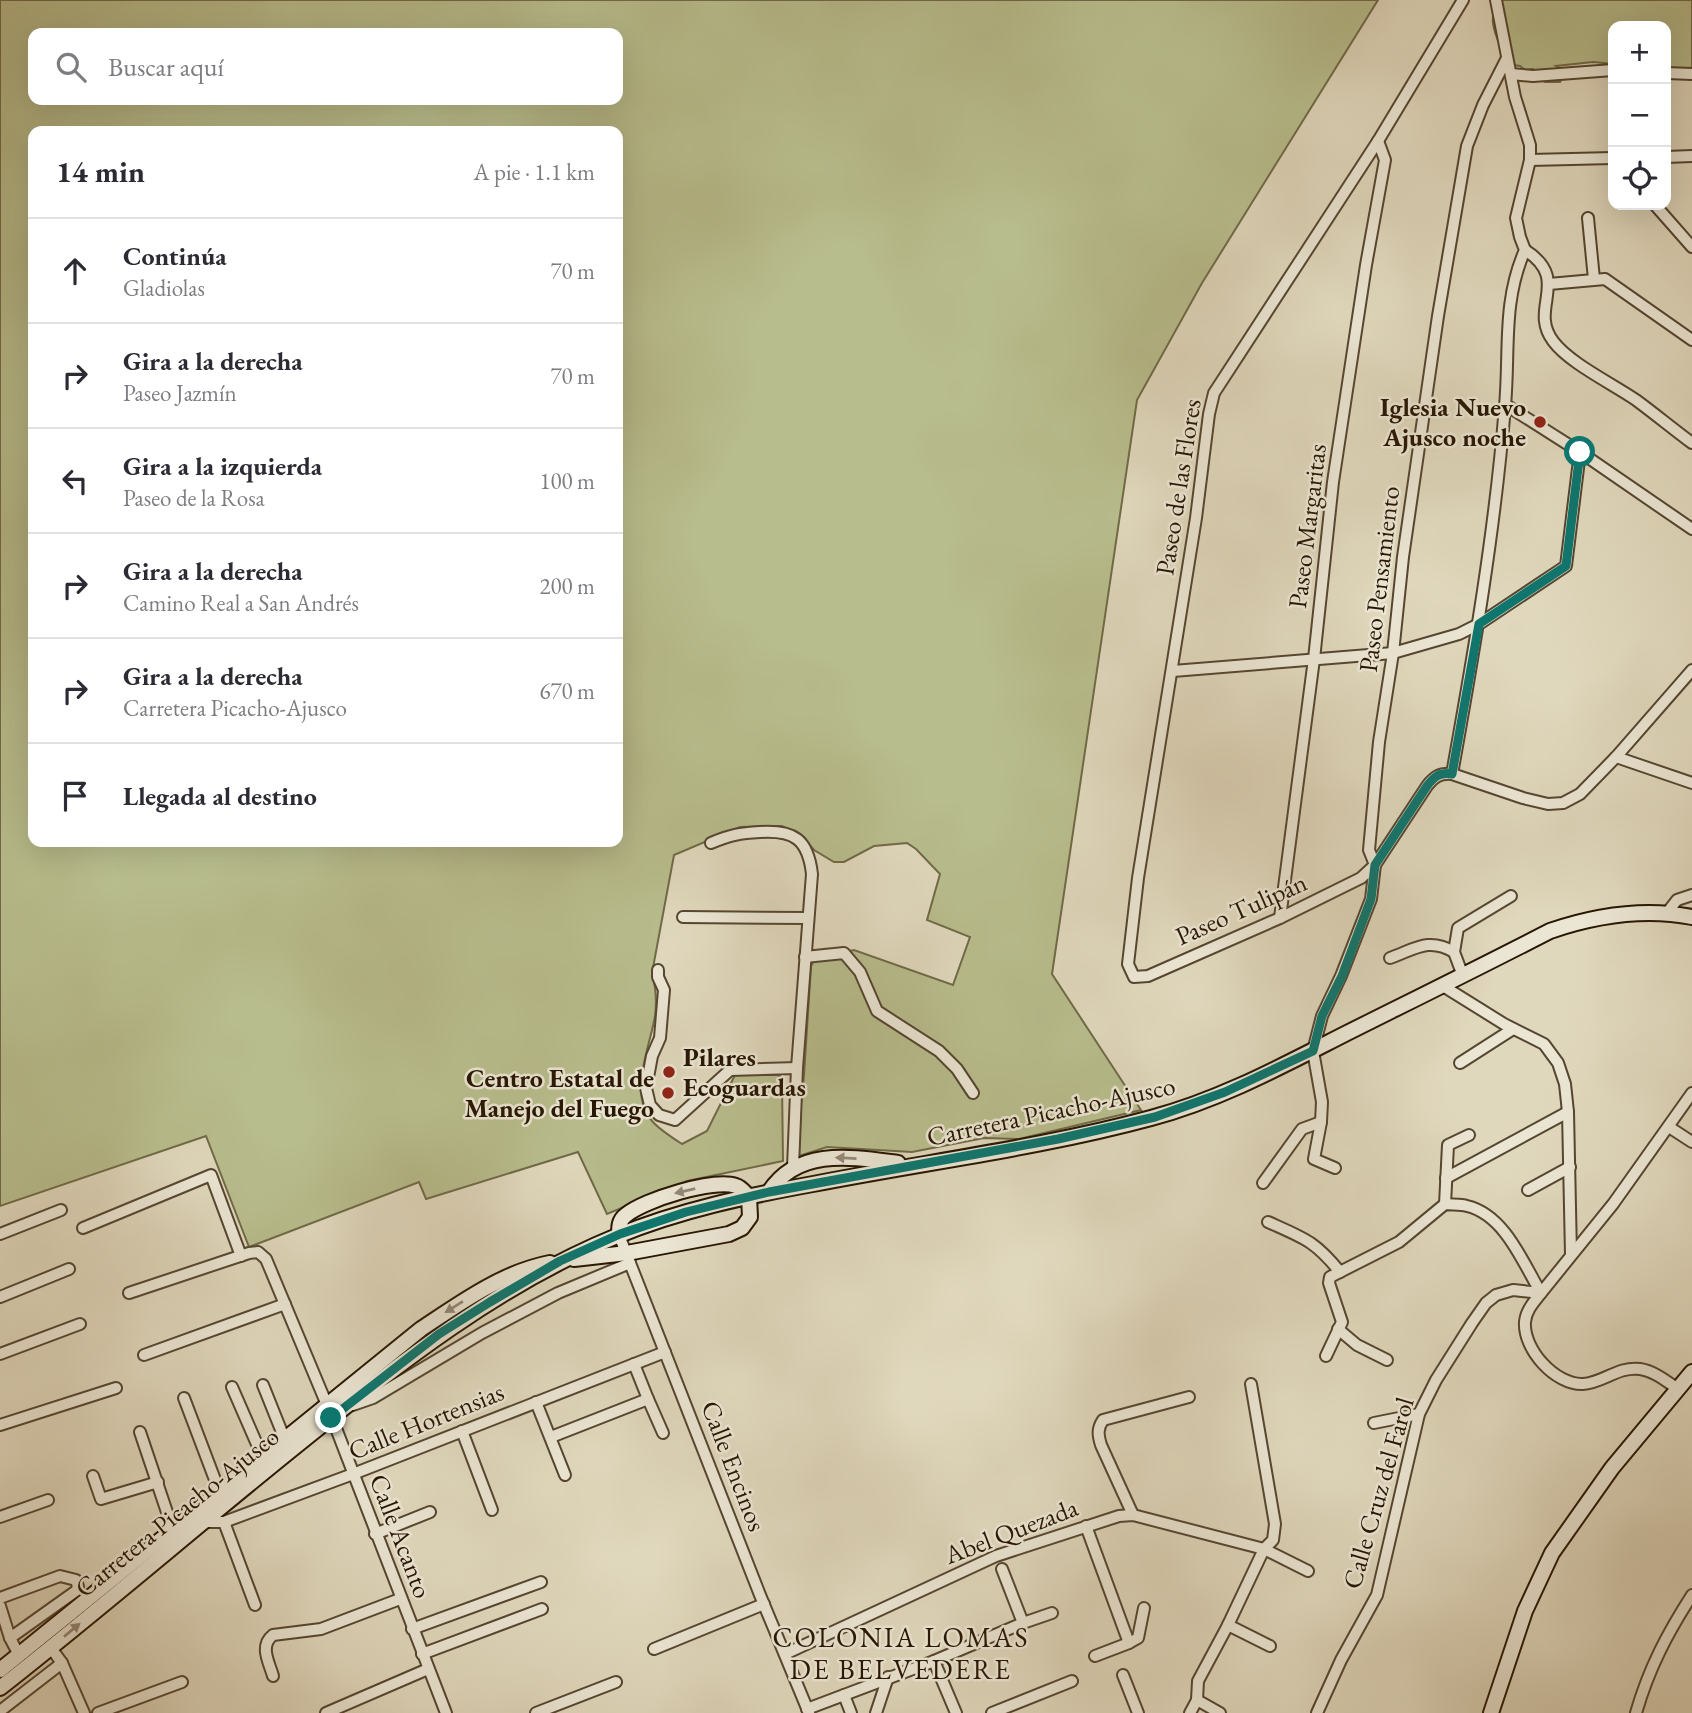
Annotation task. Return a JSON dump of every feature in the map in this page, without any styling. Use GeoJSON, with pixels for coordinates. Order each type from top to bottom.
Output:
{"type":"FeatureCollection","features":[{"type":"Feature","properties":{"kind":"main road","name":"Carretera Picacho-Ajusco"},"geometry":{"type":"LineString","coordinates":[[0,1670],[285,1440],[329,1412],[344,1408],[439,1334],[560,1261],[620,1234],[686,1212],[769,1192],[1058,1139],[1155,1117],[1225,1092],[1313,1051],[1550,931],[1580,921],[1608,916],[1666,914],[1692,917]]}},
{"type":"Feature","properties":{"kind":"main road"},"geometry":{"type":"LineString","coordinates":[[769,1192],[793,1167],[822,1158],[877,1160],[914,1165]]}},
{"type":"Feature","properties":{"kind":"main road"},"geometry":{"type":"LineString","coordinates":[[560,1261],[628,1258],[729,1234],[742,1228],[750,1217],[749,1197],[738,1186],[729,1185],[681,1191],[624,1216],[619,1226],[620,1234]]}},
{"type":"Feature","properties":{"kind":"main road","name":"Carretera Picacho-Ajusco"},"geometry":{"type":"LineString","coordinates":[[0,1688],[202,1522],[421,1329],[456,1306],[526,1268],[560,1261]]}},
{"type":"Feature","properties":{"kind":"main road"},"geometry":{"type":"LineString","coordinates":[[1491,1713],[1525,1611],[1552,1553],[1612,1468],[1692,1372]]}},
{"type":"Feature","properties":{"kind":"street","name":"Paseo de las Flores"},"geometry":{"type":"LineString","coordinates":[[1128,964],[1214,393],[1378,141],[1463,0]]}},
{"type":"Feature","properties":{"kind":"street"},"geometry":{"type":"LineString","coordinates":[[1496,0],[1515,97],[1530,145],[1530,160],[1516,218],[1525,250],[1538,258],[1546,271],[1549,284],[1545,326],[1552,340],[1564,353],[1638,401],[1692,443]]}},
{"type":"Feature","properties":{"kind":"street","name":"Paseo Pensamiento"},"geometry":{"type":"LineString","coordinates":[[1375,865],[1369,850],[1379,743],[1436,329],[1467,146],[1483,105],[1507,58]]}},
{"type":"Feature","properties":{"kind":"street"},"geometry":{"type":"LineString","coordinates":[[1511,74],[1533,76],[1608,70]]}},
{"type":"Feature","properties":{"kind":"street"},"geometry":{"type":"LineString","coordinates":[[1671,73],[1692,74]]}},
{"type":"Feature","properties":{"kind":"street","name":"Paseo Margaritas"},"geometry":{"type":"LineString","coordinates":[[1280,918],[1314,659],[1333,482],[1385,160],[1378,141]]}},
{"type":"Feature","properties":{"kind":"street"},"geometry":{"type":"LineString","coordinates":[[1671,157],[1692,156]]}},
{"type":"Feature","properties":{"kind":"street"},"geometry":{"type":"LineString","coordinates":[[1530,160],[1608,158]]}},
{"type":"Feature","properties":{"kind":"street"},"geometry":{"type":"LineString","coordinates":[[1659,210],[1692,247]]}},
{"type":"Feature","properties":{"kind":"street"},"geometry":{"type":"LineString","coordinates":[[1588,218],[1594,279]]}},
{"type":"Feature","properties":{"kind":"street"},"geometry":{"type":"LineString","coordinates":[[1452,774],[1479,624],[1506,405],[1510,293],[1525,250]]}},
{"type":"Feature","properties":{"kind":"street"},"geometry":{"type":"LineString","coordinates":[[1549,284],[1605,279],[1692,340]]}},
{"type":"Feature","properties":{"kind":"street"},"geometry":{"type":"LineString","coordinates":[[1506,405],[1692,529]]}},
{"type":"Feature","properties":{"kind":"street"},"geometry":{"type":"LineString","coordinates":[[1172,671],[1393,653],[1458,634],[1479,624],[1566,566],[1580,452]]}},
{"type":"Feature","properties":{"kind":"street"},"geometry":{"type":"LineString","coordinates":[[1335,1168],[1314,1159],[1322,1102],[1313,1051],[1322,1016],[1342,976],[1371,899],[1375,865],[1427,786],[1435,776],[1452,774],[1522,798],[1548,804],[1563,803],[1580,794],[1616,757],[1692,670]]}},
{"type":"Feature","properties":{"kind":"street"},"geometry":{"type":"LineString","coordinates":[[1616,757],[1692,783]]}},
{"type":"Feature","properties":{"kind":"street"},"geometry":{"type":"LineString","coordinates":[[711,843],[733,833],[790,833],[801,842],[810,859],[793,1167]]}},
{"type":"Feature","properties":{"kind":"street","name":"Paseo Tulipán"},"geometry":{"type":"LineString","coordinates":[[1128,964],[1134,976],[1148,976],[1280,918],[1361,878],[1375,865]]}},
{"type":"Feature","properties":{"kind":"street"},"geometry":{"type":"LineString","coordinates":[[1666,914],[1677,900],[1692,895]]}},
{"type":"Feature","properties":{"kind":"street"},"geometry":{"type":"LineString","coordinates":[[1463,976],[1454,952],[1458,928],[1511,896]]}},
{"type":"Feature","properties":{"kind":"street"},"geometry":{"type":"LineString","coordinates":[[683,917],[808,918]]}},
{"type":"Feature","properties":{"kind":"street"},"geometry":{"type":"LineString","coordinates":[[1390,958],[1432,943],[1454,952]]}},
{"type":"Feature","properties":{"kind":"street"},"geometry":{"type":"LineString","coordinates":[[805,957],[844,953],[860,972],[877,1011],[939,1051],[957,1069],[974,1093]]}},
{"type":"Feature","properties":{"kind":"street"},"geometry":{"type":"LineString","coordinates":[[658,970],[664,990],[660,1038],[652,1056],[646,1088],[650,1105],[659,1115],[675,1121],[730,1070],[797,1068]]}},
{"type":"Feature","properties":{"kind":"street"},"geometry":{"type":"LineString","coordinates":[[1443,986],[1513,1029],[1544,1044],[1558,1063],[1565,1084],[1568,1112],[1571,1255]]}},
{"type":"Feature","properties":{"kind":"street"},"geometry":{"type":"LineString","coordinates":[[1460,1063],[1513,1029]]}},
{"type":"Feature","properties":{"kind":"street"},"geometry":{"type":"LineString","coordinates":[[1678,1389],[1644,1369],[1618,1371],[1590,1383],[1566,1381],[1554,1373],[1536,1353],[1526,1333],[1525,1322],[1529,1309],[1613,1204],[1692,1093]]}},
{"type":"Feature","properties":{"kind":"street"},"geometry":{"type":"LineString","coordinates":[[1446,1178],[1568,1112]]}},
{"type":"Feature","properties":{"kind":"street"},"geometry":{"type":"LineString","coordinates":[[1263,1183],[1303,1129],[1321,1122]]}},
{"type":"Feature","properties":{"kind":"street"},"geometry":{"type":"LineString","coordinates":[[1669,1127],[1692,1142]]}},
{"type":"Feature","properties":{"kind":"street"},"geometry":{"type":"LineString","coordinates":[[1445,1204],[1448,1145],[1469,1135]]}},
{"type":"Feature","properties":{"kind":"street"},"geometry":{"type":"LineString","coordinates":[[1528,1190],[1570,1167]]}},
{"type":"Feature","properties":{"kind":"street"},"geometry":{"type":"LineString","coordinates":[[83,1228],[211,1175],[240,1256],[129,1293]]}},
{"type":"Feature","properties":{"kind":"street"},"geometry":{"type":"LineString","coordinates":[[1326,1356],[1342,1322],[1329,1283],[1330,1278],[1399,1242],[1445,1204],[1465,1205],[1478,1210],[1500,1225],[1541,1293]]}},
{"type":"Feature","properties":{"kind":"street"},"geometry":{"type":"LineString","coordinates":[[0,1234],[61,1210]]}},
{"type":"Feature","properties":{"kind":"street"},"geometry":{"type":"LineString","coordinates":[[1268,1222],[1311,1241],[1340,1272]]}},
{"type":"Feature","properties":{"kind":"street","name":"Calle Encinos"},"geometry":{"type":"LineString","coordinates":[[620,1234],[764,1604],[811,1709]]}},
{"type":"Feature","properties":{"kind":"street","name":"Calle Acanto"},"geometry":{"type":"LineString","coordinates":[[240,1256],[258,1252],[265,1259],[329,1412],[446,1713]]}},
{"type":"Feature","properties":{"kind":"street"},"geometry":{"type":"LineString","coordinates":[[344,1408],[373,1398],[482,1333],[628,1258]]}},
{"type":"Feature","properties":{"kind":"street"},"geometry":{"type":"LineString","coordinates":[[0,1297],[69,1269]]}},
{"type":"Feature","properties":{"kind":"street","name":"Calle Cruz del Farol"},"geometry":{"type":"LineString","coordinates":[[1317,1713],[1340,1660],[1377,1595],[1419,1413],[1436,1380],[1486,1303],[1496,1295],[1513,1290],[1541,1293]]}},
{"type":"Feature","properties":{"kind":"street"},"geometry":{"type":"LineString","coordinates":[[144,1356],[285,1304]]}},
{"type":"Feature","properties":{"kind":"street"},"geometry":{"type":"LineString","coordinates":[[0,1354],[80,1324]]}},
{"type":"Feature","properties":{"kind":"street"},"geometry":{"type":"LineString","coordinates":[[1338,1329],[1357,1345],[1387,1360]]}},
{"type":"Feature","properties":{"kind":"street","name":"Calle Hortensias"},"geometry":{"type":"LineString","coordinates":[[202,1522],[224,1522],[353,1475],[665,1352]]}},
{"type":"Feature","properties":{"kind":"street"},"geometry":{"type":"LineString","coordinates":[[634,1364],[663,1433]]}},
{"type":"Feature","properties":{"kind":"street"},"geometry":{"type":"LineString","coordinates":[[1190,1713],[1197,1700],[1198,1681],[1264,1549],[1273,1540],[1275,1524],[1251,1384]]}},
{"type":"Feature","properties":{"kind":"street"},"geometry":{"type":"LineString","coordinates":[[263,1385],[285,1440]]}},
{"type":"Feature","properties":{"kind":"street"},"geometry":{"type":"LineString","coordinates":[[232,1387],[263,1458]]}},
{"type":"Feature","properties":{"kind":"street"},"geometry":{"type":"LineString","coordinates":[[0,1425],[116,1388]]}},
{"type":"Feature","properties":{"kind":"street"},"geometry":{"type":"LineString","coordinates":[[184,1398],[220,1493]]}},
{"type":"Feature","properties":{"kind":"street"},"geometry":{"type":"LineString","coordinates":[[1133,1515],[1101,1445],[1098,1426],[1104,1420],[1189,1398]]}},
{"type":"Feature","properties":{"kind":"street"},"geometry":{"type":"LineString","coordinates":[[551,1437],[648,1399]]}},
{"type":"Feature","properties":{"kind":"street"},"geometry":{"type":"LineString","coordinates":[[536,1402],[565,1475]]}},
{"type":"Feature","properties":{"kind":"street"},"geometry":{"type":"LineString","coordinates":[[1374,1423],[1419,1413]]}},
{"type":"Feature","properties":{"kind":"street"},"geometry":{"type":"LineString","coordinates":[[462,1431],[492,1510]]}},
{"type":"Feature","properties":{"kind":"street"},"geometry":{"type":"LineString","coordinates":[[140,1432],[173,1531]]}},
{"type":"Feature","properties":{"kind":"street"},"geometry":{"type":"LineString","coordinates":[[93,1476],[101,1499],[158,1482]]}},
{"type":"Feature","properties":{"kind":"street"},"geometry":{"type":"LineString","coordinates":[[0,1517],[48,1500]]}},
{"type":"Feature","properties":{"kind":"street"},"geometry":{"type":"LineString","coordinates":[[375,1534],[430,1512]]}},
{"type":"Feature","properties":{"kind":"street","name":"Abel Quezada"},"geometry":{"type":"LineString","coordinates":[[785,1654],[996,1556],[1119,1516],[1133,1515],[1264,1549],[1308,1571]]}},
{"type":"Feature","properties":{"kind":"street"},"geometry":{"type":"LineString","coordinates":[[224,1522],[255,1605]]}},
{"type":"Feature","properties":{"kind":"street"},"geometry":{"type":"LineString","coordinates":[[1086,1526],[1129,1643]]}},
{"type":"Feature","properties":{"kind":"street"},"geometry":{"type":"LineString","coordinates":[[1002,1569],[1023,1623]]}},
{"type":"Feature","properties":{"kind":"street"},"geometry":{"type":"LineString","coordinates":[[0,1598],[60,1576],[76,1580],[78,1587],[10,1638]]}},
{"type":"Feature","properties":{"kind":"street"},"geometry":{"type":"LineString","coordinates":[[412,1629],[541,1582]]}},
{"type":"Feature","properties":{"kind":"street"},"geometry":{"type":"LineString","coordinates":[[1636,1713],[1647,1677],[1664,1638],[1692,1595]]}},
{"type":"Feature","properties":{"kind":"street"},"geometry":{"type":"LineString","coordinates":[[273,1676],[265,1650],[268,1639],[273,1634],[321,1629],[400,1599]]}},
{"type":"Feature","properties":{"kind":"street"},"geometry":{"type":"LineString","coordinates":[[654,1649],[764,1604]]}},
{"type":"Feature","properties":{"kind":"street"},"geometry":{"type":"LineString","coordinates":[[0,1606],[10,1638],[19,1655]]}},
{"type":"Feature","properties":{"kind":"street"},"geometry":{"type":"LineString","coordinates":[[1095,1657],[1138,1638],[1144,1608]]}},
{"type":"Feature","properties":{"kind":"street"},"geometry":{"type":"LineString","coordinates":[[422,1654],[542,1609]]}},
{"type":"Feature","properties":{"kind":"street"},"geometry":{"type":"LineString","coordinates":[[811,1709],[1052,1613]]}},
{"type":"Feature","properties":{"kind":"street"},"geometry":{"type":"LineString","coordinates":[[1228,1625],[1270,1646]]}},
{"type":"Feature","properties":{"kind":"street"},"geometry":{"type":"LineString","coordinates":[[51,1648],[62,1663],[84,1713]]}},
{"type":"Feature","properties":{"kind":"street"},"geometry":{"type":"LineString","coordinates":[[934,1661],[956,1713]]}},
{"type":"Feature","properties":{"kind":"street"},"geometry":{"type":"LineString","coordinates":[[0,1711],[62,1663]]}},
{"type":"Feature","properties":{"kind":"street"},"geometry":{"type":"LineString","coordinates":[[326,1713],[428,1670]]}},
{"type":"Feature","properties":{"kind":"street"},"geometry":{"type":"LineString","coordinates":[[1122,1675],[1139,1713]]}},
{"type":"Feature","properties":{"kind":"street"},"geometry":{"type":"LineString","coordinates":[[876,1713],[888,1677]]}},
{"type":"Feature","properties":{"kind":"street"},"geometry":{"type":"LineString","coordinates":[[992,1713],[1072,1681]]}},
{"type":"Feature","properties":{"kind":"street"},"geometry":{"type":"LineString","coordinates":[[99,1713],[182,1682]]}},
{"type":"Feature","properties":{"kind":"street"},"geometry":{"type":"LineString","coordinates":[[536,1713],[616,1682]]}},
{"type":"Feature","properties":{"kind":"street"},"geometry":{"type":"LineString","coordinates":[[844,1695],[851,1713]]}},
{"type":"Feature","properties":{"kind":"street"},"geometry":{"type":"LineString","coordinates":[[1197,1700],[1220,1713]]}},
{"type":"Feature","properties":{"kind":"green space"},"geometry":{"type":"Polygon","coordinates":[[[0,0],[1378,0],[1202,283],[1137,400],[1052,974],[1141,1110],[1019,1139],[984,1138],[912,1152],[827,1147],[799,1156],[796,1153],[811,966],[815,959],[854,950],[953,985],[970,937],[927,920],[940,874],[907,843],[874,846],[844,862],[834,862],[814,850],[801,835],[782,826],[740,827],[674,855],[652,973],[656,1010],[643,1070],[642,1098],[652,1121],[682,1144],[707,1131],[735,1075],[782,1077],[783,1161],[687,1181],[607,1214],[578,1152],[426,1199],[419,1182],[249,1247],[206,1136],[0,1206],[0,0]]]}},
{"type":"Feature","properties":{"kind":"green space"},"geometry":{"type":"Polygon","coordinates":[[[1494,0],[1692,0],[1692,71],[1671,69],[1671,21],[1608,21],[1608,64],[1593,62],[1556,66],[1566,72],[1560,82],[1545,82],[1529,73],[1532,69],[1525,70],[1513,65],[1498,40],[1493,20],[1494,0]]]}},
{"type":"Feature","properties":{"kind":"place","name":"Iglesia Nuevo Ajusco noche"},"geometry":{"type":"Point","coordinates":[1540,422]}},
{"type":"Feature","properties":{"kind":"place","name":"Pilares Ecoguardas"},"geometry":{"type":"Point","coordinates":[669,1072]}},
{"type":"Feature","properties":{"kind":"place","name":"Centro Estatal de Manejo del Fuego"},"geometry":{"type":"Point","coordinates":[668,1093]}},
{"type":"Feature","properties":{"kind":"district","name":"COLONIA LOMAS DE BELVEDERE"},"geometry":{"type":"Point","coordinates":[901,1653]}},
{"type":"Feature","properties":{"kind":"route"},"geometry":{"type":"LineString","coordinates":[[331,1418],[439,1334],[560,1261],[620,1234],[686,1212],[769,1192],[1007,1149],[1155,1117],[1225,1092],[1313,1051],[1322,1016],[1342,976],[1371,899],[1375,865],[1435,776],[1452,774],[1479,624],[1566,566],[1580,452]]}}]}
